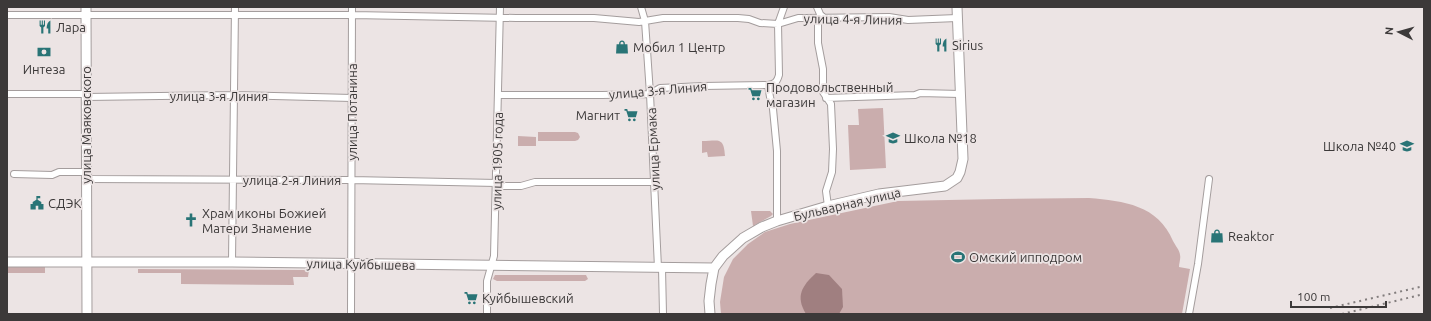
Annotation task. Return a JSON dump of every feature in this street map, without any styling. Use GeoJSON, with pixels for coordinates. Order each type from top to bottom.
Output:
{"type":"FeatureCollection","features":[{"type":"Feature","properties":{"kind":"main road"},"geometry":{"type":"LineString","coordinates":[[957,7],[960,94]]}},
{"type":"Feature","properties":{"kind":"main road","name":"улица Маяковского"},"geometry":{"type":"LineString","coordinates":[[86,11],[87,314]]}},
{"type":"Feature","properties":{"kind":"main road","name":"Бульварная улица"},"geometry":{"type":"LineString","coordinates":[[710,314],[710,284],[714,268],[723,256],[743,238],[762,227],[828,206],[879,194],[945,186],[957,178],[963,159],[960,94]]}},
{"type":"Feature","properties":{"kind":"main road","name":"улица Куйбышева"},"geometry":{"type":"LineString","coordinates":[[7,262],[232,262],[714,268]]}},
{"type":"Feature","properties":{"kind":"street"},"geometry":{"type":"LineString","coordinates":[[232,262],[235,7]]}},
{"type":"Feature","properties":{"kind":"street","name":"улица Потанина"},"geometry":{"type":"LineString","coordinates":[[351,314],[352,7]]}},
{"type":"Feature","properties":{"kind":"street","name":"улица 1905 года"},"geometry":{"type":"LineString","coordinates":[[487,314],[487,281],[494,256],[497,184],[500,7]]}},
{"type":"Feature","properties":{"kind":"street","name":"улица Ермака"},"geometry":{"type":"LineString","coordinates":[[641,7],[645,21],[663,314]]}},
{"type":"Feature","properties":{"kind":"street"},"geometry":{"type":"LineString","coordinates":[[768,85],[774,84],[778,80],[778,24],[784,7]]}},
{"type":"Feature","properties":{"kind":"street"},"geometry":{"type":"LineString","coordinates":[[817,7],[821,18],[818,43],[824,69],[823,92],[831,104],[833,149],[832,172],[826,191],[828,206]]}},
{"type":"Feature","properties":{"kind":"street","name":"улица 4-я Линия"},"geometry":{"type":"LineString","coordinates":[[7,15],[86,11],[235,16],[353,15],[594,18],[639,22],[663,18],[738,18],[749,19],[760,23],[778,24],[798,18],[889,17],[908,20],[957,18]]}},
{"type":"Feature","properties":{"kind":"street","name":"улица 3-я Линия"},"geometry":{"type":"LineString","coordinates":[[499,95],[650,94],[660,88],[768,85]]}},
{"type":"Feature","properties":{"kind":"street","name":"Бульварная улица"},"geometry":{"type":"LineString","coordinates":[[768,85],[773,109],[777,150],[777,221]]}},
{"type":"Feature","properties":{"kind":"street"},"geometry":{"type":"LineString","coordinates":[[826,98],[915,95],[920,93],[960,94]]}},
{"type":"Feature","properties":{"kind":"street","name":"улица 3-я Линия"},"geometry":{"type":"LineString","coordinates":[[7,94],[86,96],[234,95],[352,98]]}},
{"type":"Feature","properties":{"kind":"street","name":"улица 2-я Линия"},"geometry":{"type":"LineString","coordinates":[[14,174],[52,175],[59,172],[87,176],[234,180],[351,180],[522,186],[536,182],[654,182]]}},
{"type":"Feature","properties":{"kind":"street"},"geometry":{"type":"LineString","coordinates":[[1189,314],[1199,257],[1209,179]]}},
{"type":"Feature","properties":{"kind":"shaded area"},"geometry":{"type":"Polygon","coordinates":[[[883,108],[886,168],[850,170],[848,125],[859,125],[858,109],[883,108]]]}},
{"type":"Feature","properties":{"kind":"shaded area"},"geometry":{"type":"Polygon","coordinates":[[[538,132],[575,132],[578,133],[580,137],[575,141],[538,141],[538,132]]]}},
{"type":"Feature","properties":{"kind":"shaded area"},"geometry":{"type":"Polygon","coordinates":[[[518,136],[536,137],[536,146],[518,146],[518,136]]]}},
{"type":"Feature","properties":{"kind":"shaded area"},"geometry":{"type":"Polygon","coordinates":[[[716,140],[722,142],[725,156],[708,157],[707,152],[702,153],[702,141],[716,140]]]}},
{"type":"Feature","properties":{"kind":"shaded area","name":"Омский ипподром"},"geometry":{"type":"Polygon","coordinates":[[[1089,198],[1127,203],[1138,207],[1149,212],[1167,229],[1180,253],[1179,267],[1190,269],[1182,314],[721,314],[720,302],[724,277],[733,259],[748,244],[765,232],[790,224],[898,201],[1089,198]]]}},
{"type":"Feature","properties":{"kind":"shaded area"},"geometry":{"type":"Polygon","coordinates":[[[751,211],[770,211],[773,214],[753,226],[751,211]]]}},
{"type":"Feature","properties":{"kind":"shaded area"},"geometry":{"type":"Polygon","coordinates":[[[7,266],[45,266],[45,273],[7,273],[7,266]]]}},
{"type":"Feature","properties":{"kind":"shaded area"},"geometry":{"type":"Polygon","coordinates":[[[138,269],[309,270],[308,277],[293,277],[294,285],[181,284],[181,273],[138,273],[138,269]]]}},
{"type":"Feature","properties":{"kind":"shaded area"},"geometry":{"type":"Polygon","coordinates":[[[816,273],[829,275],[842,289],[843,307],[839,314],[806,314],[801,302],[802,292],[807,282],[816,273]]]}},
{"type":"Feature","properties":{"kind":"shaded area"},"geometry":{"type":"Polygon","coordinates":[[[495,275],[586,275],[588,279],[585,281],[497,281],[493,279],[495,275]]]}},
{"type":"Feature","properties":{"kind":"railway"},"geometry":{"type":"LineString","coordinates":[[1330,308],[1424,286]]}},
{"type":"Feature","properties":{"kind":"railway"},"geometry":{"type":"LineString","coordinates":[[1342,314],[1424,294]]}},
{"type":"Feature","properties":{"kind":"place","name":"Лара"},"geometry":{"type":"Point","coordinates":[45,27]}},
{"type":"Feature","properties":{"kind":"place","name":"Sirius"},"geometry":{"type":"Point","coordinates":[941,45]}},
{"type":"Feature","properties":{"kind":"place","name":"Мобил 1 Центр"},"geometry":{"type":"Point","coordinates":[622,47]}},
{"type":"Feature","properties":{"kind":"place","name":"Интеза"},"geometry":{"type":"Point","coordinates":[44,52]}},
{"type":"Feature","properties":{"kind":"place","name":"Продовольственный магазин"},"geometry":{"type":"Point","coordinates":[755,94]}},
{"type":"Feature","properties":{"kind":"place","name":"Магнит"},"geometry":{"type":"Point","coordinates":[631,115]}},
{"type":"Feature","properties":{"kind":"place","name":"Школа №18"},"geometry":{"type":"Point","coordinates":[893,138]}},
{"type":"Feature","properties":{"kind":"place","name":"Школа №40"},"geometry":{"type":"Point","coordinates":[1407,146]}},
{"type":"Feature","properties":{"kind":"place","name":"СДЭК"},"geometry":{"type":"Point","coordinates":[37,203]}},
{"type":"Feature","properties":{"kind":"place","name":"Храм иконы Божией Матери Знамение"},"geometry":{"type":"Point","coordinates":[191,220]}},
{"type":"Feature","properties":{"kind":"place","name":"Reaktor"},"geometry":{"type":"Point","coordinates":[1217,236]}},
{"type":"Feature","properties":{"kind":"place","name":"Омский ипподром"},"geometry":{"type":"Point","coordinates":[958,257]}},
{"type":"Feature","properties":{"kind":"place","name":"Куйбышевский"},"geometry":{"type":"Point","coordinates":[471,298]}}]}
